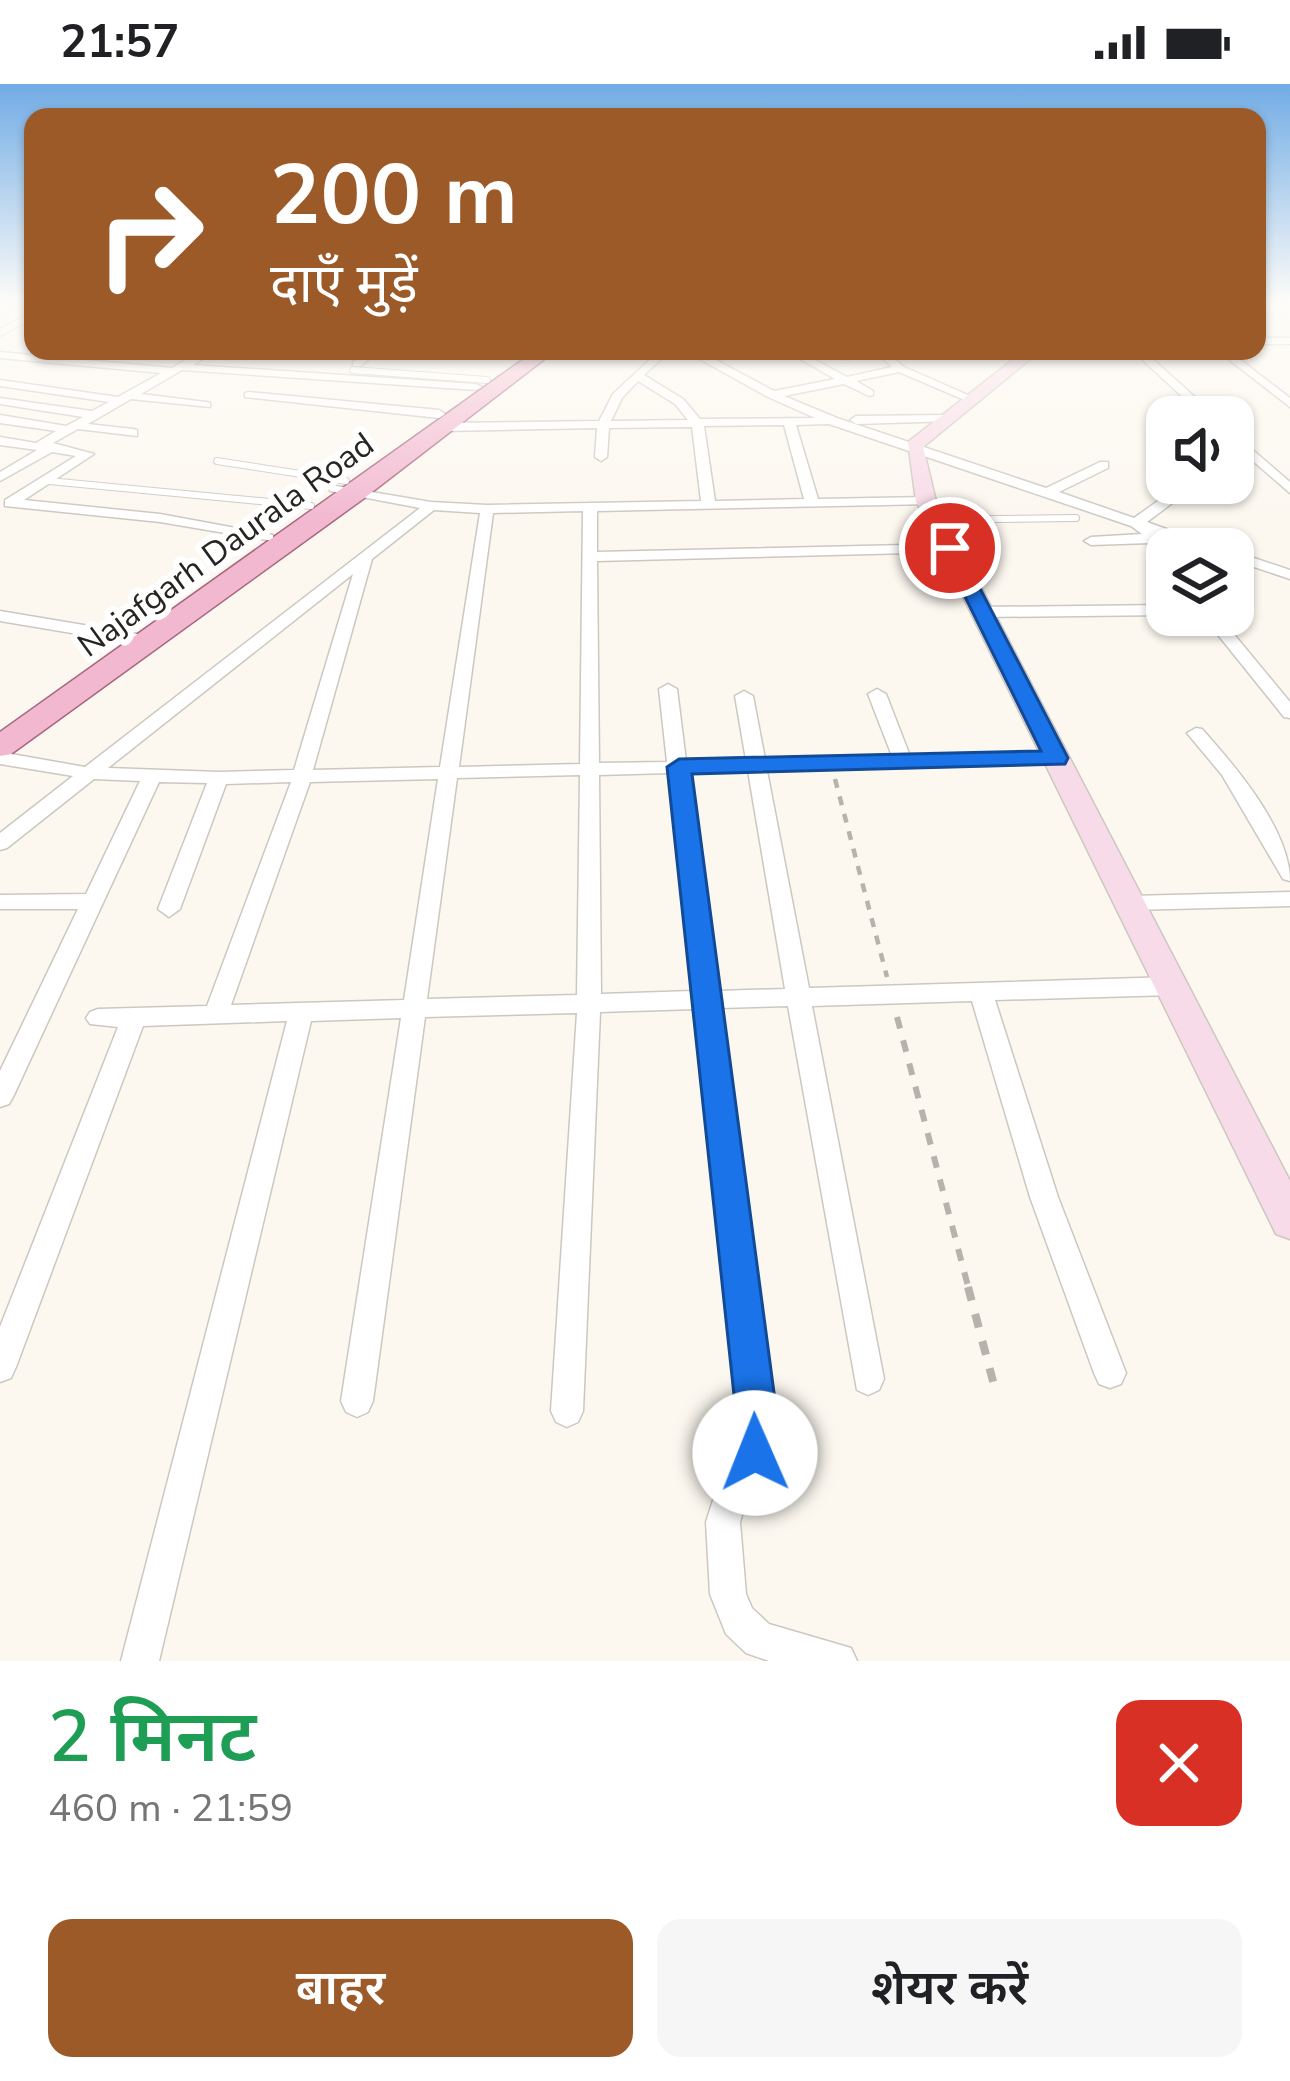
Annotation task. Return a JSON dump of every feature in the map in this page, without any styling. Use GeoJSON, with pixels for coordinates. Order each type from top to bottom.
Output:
{"type":"FeatureCollection","features":[{"type":"Feature","properties":{"kind":"main road","name":"Najafgarh Daurala Road"},"geometry":{"type":"LineString","coordinates":[[441,420],[497,376]]}},
{"type":"Feature","properties":{"kind":"main road","name":"Najafgarh Daurala Road"},"geometry":{"type":"LineString","coordinates":[[0,747],[504,376]]}},
{"type":"Feature","properties":{"kind":"main road","name":"Najafgarh Daurala Road"},"geometry":{"type":"LineString","coordinates":[[0,728],[140,640],[311,506],[346,488]]}},
{"type":"Feature","properties":{"kind":"street"},"geometry":{"type":"LineString","coordinates":[[0,477],[89,414],[165,376]]}},
{"type":"Feature","properties":{"kind":"street"},"geometry":{"type":"LineString","coordinates":[[312,376],[482,384]]}},
{"type":"Feature","properties":{"kind":"street"},"geometry":{"type":"LineString","coordinates":[[601,457],[601,424],[607,407],[638,376],[682,400],[698,421],[708,503]]}},
{"type":"Feature","properties":{"kind":"street"},"geometry":{"type":"LineString","coordinates":[[736,376],[833,421],[1151,528]]}},
{"type":"Feature","properties":{"kind":"street"},"geometry":{"type":"LineString","coordinates":[[836,376],[869,393]]}},
{"type":"Feature","properties":{"kind":"street"},"geometry":{"type":"LineString","coordinates":[[772,395],[862,376]]}},
{"type":"Feature","properties":{"kind":"street"},"geometry":{"type":"LineString","coordinates":[[916,376],[971,399]]}},
{"type":"Feature","properties":{"kind":"street"},"geometry":{"type":"LineString","coordinates":[[914,446],[1001,376]]}},
{"type":"Feature","properties":{"kind":"street"},"geometry":{"type":"LineString","coordinates":[[1165,376],[1188,396]]}},
{"type":"Feature","properties":{"kind":"street"},"geometry":{"type":"LineString","coordinates":[[1254,376],[1290,404]]}},
{"type":"Feature","properties":{"kind":"street"},"geometry":{"type":"LineString","coordinates":[[0,383],[206,405]]}},
{"type":"Feature","properties":{"kind":"street"},"geometry":{"type":"LineString","coordinates":[[249,394],[441,420],[601,424],[950,419]]}},
{"type":"Feature","properties":{"kind":"street"},"geometry":{"type":"LineString","coordinates":[[0,401],[89,414]]}},
{"type":"Feature","properties":{"kind":"street"},"geometry":{"type":"LineString","coordinates":[[0,419],[133,433]]}},
{"type":"Feature","properties":{"kind":"street"},"geometry":{"type":"LineString","coordinates":[[789,422],[812,503]]}},
{"type":"Feature","properties":{"kind":"street"},"geometry":{"type":"LineString","coordinates":[[3,444],[88,454],[5,506]]}},
{"type":"Feature","properties":{"kind":"street"},"geometry":{"type":"LineString","coordinates":[[914,446],[915,465],[931,511],[1290,1220]]}},
{"type":"Feature","properties":{"kind":"street"},"geometry":{"type":"LineString","coordinates":[[1254,456],[1290,489]]}},
{"type":"Feature","properties":{"kind":"street"},"geometry":{"type":"LineString","coordinates":[[1049,492],[1104,465]]}},
{"type":"Feature","properties":{"kind":"street"},"geometry":{"type":"LineString","coordinates":[[346,488],[431,506],[487,509],[812,503],[931,511]]}},
{"type":"Feature","properties":{"kind":"street"},"geometry":{"type":"LineString","coordinates":[[1136,523],[1163,504]]}},
{"type":"Feature","properties":{"kind":"street"},"geometry":{"type":"LineString","coordinates":[[5,506],[160,518],[268,538]]}},
{"type":"Feature","properties":{"kind":"street"},"geometry":{"type":"LineString","coordinates":[[0,843],[431,506]]}},
{"type":"Feature","properties":{"kind":"street"},"geometry":{"type":"LineString","coordinates":[[567,1411],[589,1004],[590,507]]}},
{"type":"Feature","properties":{"kind":"street"},"geometry":{"type":"LineString","coordinates":[[357,1401],[487,509]]}},
{"type":"Feature","properties":{"kind":"street"},"geometry":{"type":"LineString","coordinates":[[1136,523],[1146,530]]}},
{"type":"Feature","properties":{"kind":"street"},"geometry":{"type":"LineString","coordinates":[[1091,541],[1146,538]]}},
{"type":"Feature","properties":{"kind":"street"},"geometry":{"type":"LineString","coordinates":[[590,557],[950,548]]}},
{"type":"Feature","properties":{"kind":"street"},"geometry":{"type":"LineString","coordinates":[[215,1015],[302,777],[366,556]]}},
{"type":"Feature","properties":{"kind":"street"},"geometry":{"type":"LineString","coordinates":[[1254,562],[1290,575]]}},
{"type":"Feature","properties":{"kind":"street"},"geometry":{"type":"LineString","coordinates":[[982,612],[1146,610]]}},
{"type":"Feature","properties":{"kind":"street"},"geometry":{"type":"LineString","coordinates":[[0,616],[140,640]]}},
{"type":"Feature","properties":{"kind":"street"},"geometry":{"type":"LineString","coordinates":[[1227,636],[1290,713]]}},
{"type":"Feature","properties":{"kind":"street"},"geometry":{"type":"LineString","coordinates":[[668,688],[758,1423],[749,1470],[730,1497],[723,1522],[728,1594],[739,1621],[759,1640],[838,1661]]}},
{"type":"Feature","properties":{"kind":"street"},"geometry":{"type":"LineString","coordinates":[[877,694],[903,761]]}},
{"type":"Feature","properties":{"kind":"street"},"geometry":{"type":"LineString","coordinates":[[744,696],[868,1379]]}},
{"type":"Feature","properties":{"kind":"street"},"geometry":{"type":"LineString","coordinates":[[1196,733],[1230,772],[1290,874]]}},
{"type":"Feature","properties":{"kind":"street"},"geometry":{"type":"LineString","coordinates":[[0,758],[86,773],[219,778],[1056,758]]}},
{"type":"Feature","properties":{"kind":"street"},"geometry":{"type":"LineString","coordinates":[[0,1097],[152,776]]}},
{"type":"Feature","properties":{"kind":"street"},"geometry":{"type":"LineString","coordinates":[[169,910],[219,778]]}},
{"type":"Feature","properties":{"kind":"street"},"geometry":{"type":"LineString","coordinates":[[1130,903],[1290,899]]}},
{"type":"Feature","properties":{"kind":"street"},"geometry":{"type":"LineString","coordinates":[[0,902],[94,901]]}},
{"type":"Feature","properties":{"kind":"street"},"geometry":{"type":"LineString","coordinates":[[98,1018],[1172,986]]}},
{"type":"Feature","properties":{"kind":"street"},"geometry":{"type":"LineString","coordinates":[[981,992],[1044,1197],[1111,1373]]}},
{"type":"Feature","properties":{"kind":"street"},"geometry":{"type":"LineString","coordinates":[[140,1661],[301,1012]]}},
{"type":"Feature","properties":{"kind":"street"},"geometry":{"type":"LineString","coordinates":[[0,1366],[134,1017]]}},
{"type":"Feature","properties":{"kind":"lane"},"geometry":{"type":"LineString","coordinates":[[419,376],[482,384]]}},
{"type":"Feature","properties":{"kind":"lane"},"geometry":{"type":"LineString","coordinates":[[218,461],[346,488]]}},
{"type":"Feature","properties":{"kind":"lane"},"geometry":{"type":"LineString","coordinates":[[49,481],[311,506]]}},
{"type":"Feature","properties":{"kind":"lane"},"geometry":{"type":"LineString","coordinates":[[931,511],[1076,518]]}},
{"type":"Feature","properties":{"kind":"path"},"geometry":{"type":"LineString","coordinates":[[830,762],[994,1385]]}},
{"type":"Feature","properties":{"kind":"route"},"geometry":{"type":"LineString","coordinates":[[755,1453],[758,1423],[679,767],[1056,758],[950,548]]}}]}
